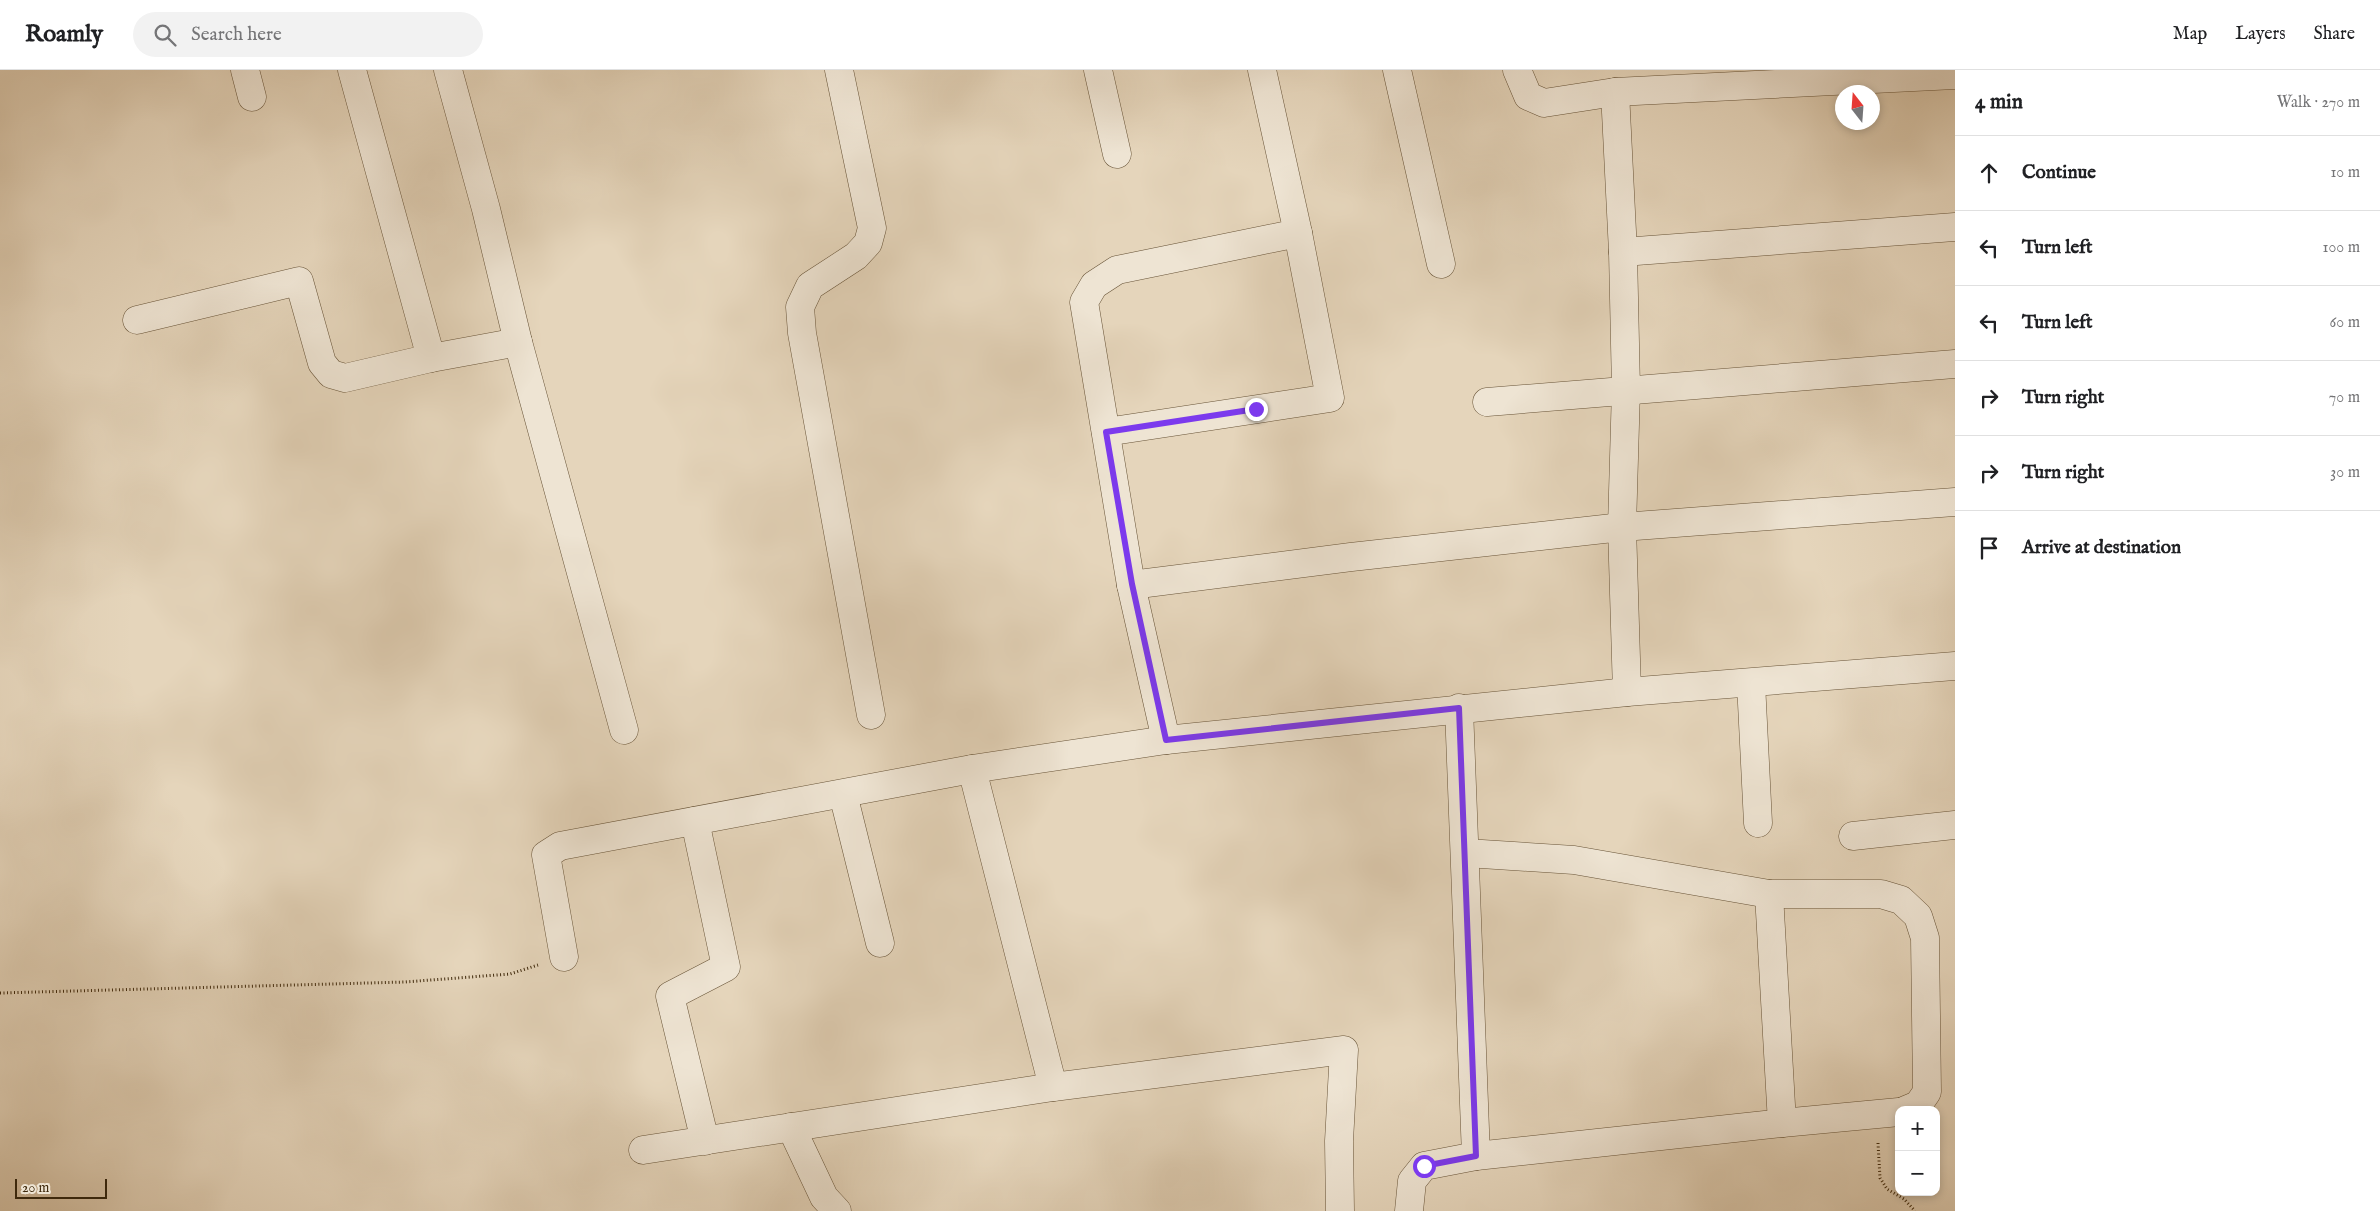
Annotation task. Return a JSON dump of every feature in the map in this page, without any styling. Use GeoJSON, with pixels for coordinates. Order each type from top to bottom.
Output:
{"type":"FeatureCollection","features":[{"type":"Feature","properties":{"kind":"street"},"geometry":{"type":"LineString","coordinates":[[244,70],[252,97]]}},
{"type":"Feature","properties":{"kind":"street"},"geometry":{"type":"LineString","coordinates":[[352,70],[431,358]]}},
{"type":"Feature","properties":{"kind":"street"},"geometry":{"type":"LineString","coordinates":[[448,70],[486,209],[518,342],[624,730]]}},
{"type":"Feature","properties":{"kind":"street"},"geometry":{"type":"LineString","coordinates":[[839,70],[872,228],[868,244],[856,256],[810,286],[800,307],[802,333],[871,715]]}},
{"type":"Feature","properties":{"kind":"street"},"geometry":{"type":"LineString","coordinates":[[1098,70],[1117,154]]}},
{"type":"Feature","properties":{"kind":"street"},"geometry":{"type":"LineString","coordinates":[[1106,432],[1330,398],[1298,233],[1262,70]]}},
{"type":"Feature","properties":{"kind":"street"},"geometry":{"type":"LineString","coordinates":[[1397,70],[1441,264]]}},
{"type":"Feature","properties":{"kind":"street"},"geometry":{"type":"LineString","coordinates":[[1517,70],[1528,96],[1544,103],[1615,92],[1955,75]]}},
{"type":"Feature","properties":{"kind":"street"},"geometry":{"type":"LineString","coordinates":[[1615,92],[1623,252],[1626,390],[1622,527],[1627,692]]}},
{"type":"Feature","properties":{"kind":"street"},"geometry":{"type":"LineString","coordinates":[[1623,252],[1955,227]]}},
{"type":"Feature","properties":{"kind":"street"},"geometry":{"type":"LineString","coordinates":[[1166,740],[1132,584],[1084,302],[1094,286],[1117,270],[1298,233]]}},
{"type":"Feature","properties":{"kind":"street"},"geometry":{"type":"LineString","coordinates":[[137,320],[299,281],[315,346],[322,363],[331,374],[345,378],[431,358],[518,342]]}},
{"type":"Feature","properties":{"kind":"street"},"geometry":{"type":"LineString","coordinates":[[1486,402],[1955,364]]}},
{"type":"Feature","properties":{"kind":"street"},"geometry":{"type":"LineString","coordinates":[[1132,584],[1342,558],[1622,527],[1955,502]]}},
{"type":"Feature","properties":{"kind":"street"},"geometry":{"type":"LineString","coordinates":[[564,957],[546,855],[560,846],[972,769],[1166,740],[1627,692],[1955,666]]}},
{"type":"Feature","properties":{"kind":"street"},"geometry":{"type":"LineString","coordinates":[[1752,682],[1758,823]]}},
{"type":"Feature","properties":{"kind":"street"},"geometry":{"type":"LineString","coordinates":[[1459,708],[1476,1156]]}},
{"type":"Feature","properties":{"kind":"street"},"geometry":{"type":"LineString","coordinates":[[972,769],[1053,1087]]}},
{"type":"Feature","properties":{"kind":"street"},"geometry":{"type":"LineString","coordinates":[[843,794],[880,943]]}},
{"type":"Feature","properties":{"kind":"street"},"geometry":{"type":"LineString","coordinates":[[694,821],[726,967],[670,996],[705,1141]]}},
{"type":"Feature","properties":{"kind":"street"},"geometry":{"type":"LineString","coordinates":[[1854,836],[1955,825]]}},
{"type":"Feature","properties":{"kind":"street"},"geometry":{"type":"LineString","coordinates":[[1466,853],[1574,860],[1770,894],[1881,894],[1901,900],[1918,916],[1924,938],[1927,1092],[1916,1106]]}},
{"type":"Feature","properties":{"kind":"street"},"geometry":{"type":"LineString","coordinates":[[1770,894],[1782,1123]]}},
{"type":"Feature","properties":{"kind":"street"},"geometry":{"type":"LineString","coordinates":[[643,1150],[1053,1087],[1344,1050],[1339,1141],[1340,1211]]}},
{"type":"Feature","properties":{"kind":"street"},"geometry":{"type":"LineString","coordinates":[[1409,1211],[1412,1181],[1424,1166],[1476,1156],[1888,1113]]}},
{"type":"Feature","properties":{"kind":"street"},"geometry":{"type":"LineString","coordinates":[[791,1127],[824,1197],[837,1211]]}},
{"type":"Feature","properties":{"kind":"path"},"geometry":{"type":"LineString","coordinates":[[0,993],[405,982],[510,974],[564,957]]}},
{"type":"Feature","properties":{"kind":"path"},"geometry":{"type":"LineString","coordinates":[[1888,1113],[1880,1178],[1887,1189],[1904,1199],[1915,1211]]}},
{"type":"Feature","properties":{"kind":"route"},"geometry":{"type":"LineString","coordinates":[[1256,409],[1106,432],[1132,584],[1166,740],[1459,708],[1476,1156],[1424,1166]]}}]}
